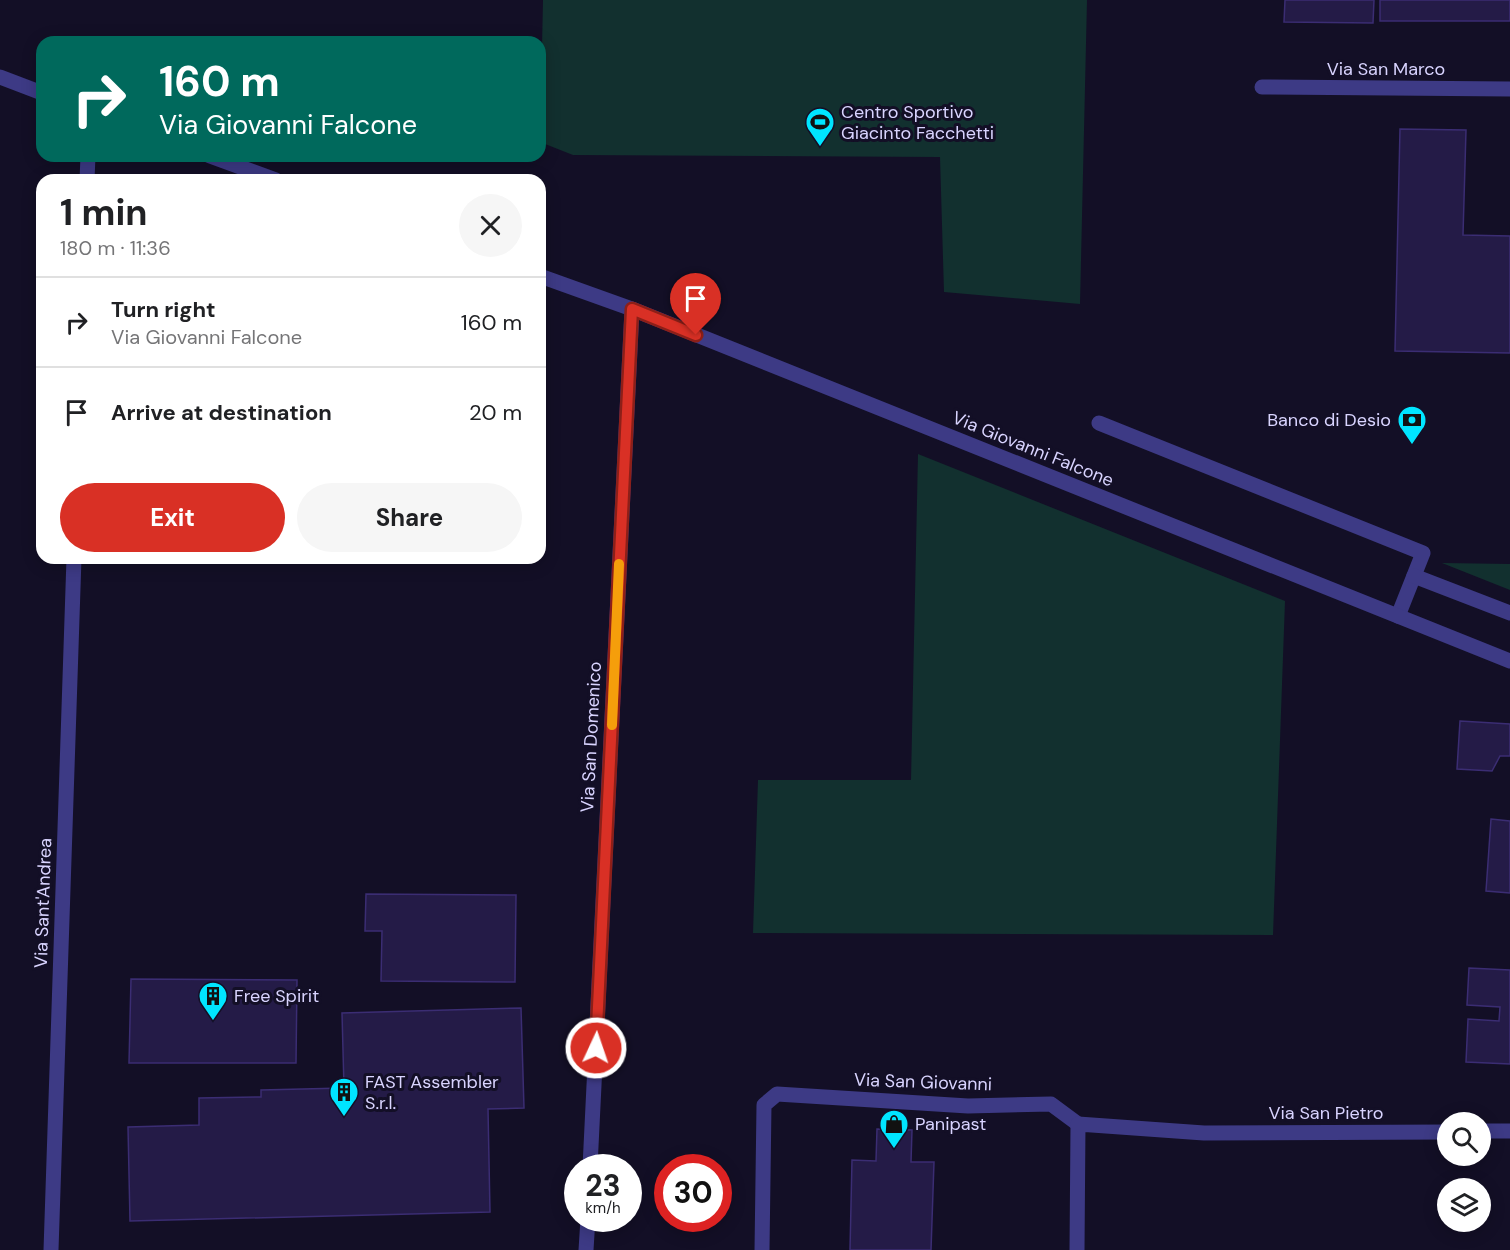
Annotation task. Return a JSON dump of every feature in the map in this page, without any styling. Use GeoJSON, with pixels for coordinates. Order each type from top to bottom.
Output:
{"type":"FeatureCollection","features":[{"type":"Feature","properties":{"kind":"street"},"geometry":{"type":"LineString","coordinates":[[0,66],[24,86]]}},
{"type":"Feature","properties":{"kind":"street"},"geometry":{"type":"LineString","coordinates":[[0,77],[36,91]]}},
{"type":"Feature","properties":{"kind":"street","name":"Via San Marco"},"geometry":{"type":"LineString","coordinates":[[1262,87],[1510,89]]}},
{"type":"Feature","properties":{"kind":"street"},"geometry":{"type":"LineString","coordinates":[[226,162],[260,174]]}},
{"type":"Feature","properties":{"kind":"street","name":"Via Giovanni Falcone"},"geometry":{"type":"LineString","coordinates":[[546,278],[632,309],[1510,661]]}},
{"type":"Feature","properties":{"kind":"street","name":"Via San Domenico"},"geometry":{"type":"LineString","coordinates":[[591,1154],[632,309]]}},
{"type":"Feature","properties":{"kind":"street"},"geometry":{"type":"LineString","coordinates":[[1099,423],[1423,553],[1398,616]]}},
{"type":"Feature","properties":{"kind":"street","name":"Via Sant'Andrea"},"geometry":{"type":"LineString","coordinates":[[51,1250],[74,564]]}},
{"type":"Feature","properties":{"kind":"street"},"geometry":{"type":"LineString","coordinates":[[1414,576],[1510,613]]}},
{"type":"Feature","properties":{"kind":"street","name":"Via San Giovanni"},"geometry":{"type":"LineString","coordinates":[[762,1250],[764,1105],[777,1094],[968,1106],[1051,1104],[1078,1124]]}},
{"type":"Feature","properties":{"kind":"street"},"geometry":{"type":"LineString","coordinates":[[1077,1250],[1078,1124]]}},
{"type":"Feature","properties":{"kind":"street","name":"Via San Pietro"},"geometry":{"type":"LineString","coordinates":[[1078,1124],[1204,1133],[1437,1132]]}},
{"type":"Feature","properties":{"kind":"street"},"geometry":{"type":"LineString","coordinates":[[1491,1131],[1510,1131]]}},
{"type":"Feature","properties":{"kind":"street"},"geometry":{"type":"LineString","coordinates":[[586,1250],[587,1232]]}},
{"type":"Feature","properties":{"kind":"green space","name":"Centro Sportivo Giacinto Facchetti"},"geometry":{"type":"Polygon","coordinates":[[[543,0],[1087,0],[1080,304],[944,292],[940,157],[573,155],[546,144],[546,36],[542,36],[543,0]]]}},
{"type":"Feature","properties":{"kind":"green space"},"geometry":{"type":"Polygon","coordinates":[[[918,454],[1285,601],[1273,935],[753,933],[758,780],[911,780],[918,454]]]}},
{"type":"Feature","properties":{"kind":"green space"},"geometry":{"type":"Polygon","coordinates":[[[1442,563],[1510,564],[1510,590],[1442,563]]]}},
{"type":"Feature","properties":{"kind":"building"},"geometry":{"type":"Polygon","coordinates":[[[1285,0],[1374,0],[1373,23],[1284,22],[1285,0]]]}},
{"type":"Feature","properties":{"kind":"building"},"geometry":{"type":"Polygon","coordinates":[[[1380,0],[1510,0],[1510,21],[1380,21],[1380,0]]]}},
{"type":"Feature","properties":{"kind":"building"},"geometry":{"type":"Polygon","coordinates":[[[1400,129],[1466,130],[1463,235],[1510,236],[1510,353],[1395,351],[1400,129]]]}},
{"type":"Feature","properties":{"kind":"building"},"geometry":{"type":"Polygon","coordinates":[[[1460,721],[1510,724],[1510,756],[1500,756],[1492,771],[1457,769],[1460,721]]]}},
{"type":"Feature","properties":{"kind":"building"},"geometry":{"type":"Polygon","coordinates":[[[1491,819],[1510,821],[1510,893],[1486,891],[1491,819]]]}},
{"type":"Feature","properties":{"kind":"building"},"geometry":{"type":"Polygon","coordinates":[[[366,894],[516,895],[515,982],[381,981],[382,931],[365,931],[366,894]]]}},
{"type":"Feature","properties":{"kind":"building"},"geometry":{"type":"Polygon","coordinates":[[[1469,968],[1510,970],[1510,1064],[1466,1062],[1468,1019],[1499,1021],[1500,1007],[1467,1005],[1469,968]]]}},
{"type":"Feature","properties":{"kind":"building","name":"Free Spirit"},"geometry":{"type":"Polygon","coordinates":[[[131,979],[297,980],[296,1063],[129,1063],[131,979]]]}},
{"type":"Feature","properties":{"kind":"building","name":"FAST Assembler S.r.l."},"geometry":{"type":"Polygon","coordinates":[[[521,1008],[524,1108],[488,1109],[490,1212],[130,1221],[128,1127],[199,1125],[199,1098],[261,1097],[261,1090],[344,1088],[342,1013],[521,1008]]]}},
{"type":"Feature","properties":{"kind":"building"},"geometry":{"type":"Polygon","coordinates":[[[877,1129],[912,1130],[911,1162],[934,1162],[931,1250],[850,1250],[852,1160],[876,1161],[877,1129]]]}},
{"type":"Feature","properties":{"kind":"slow traffic"},"geometry":{"type":"LineString","coordinates":[[612,725],[619,564]]}},
{"type":"Feature","properties":{"kind":"place","name":"Centro Sportivo Giacinto Facchetti"},"geometry":{"type":"Point","coordinates":[820,148]}},
{"type":"Feature","properties":{"kind":"place","name":"Banco di Desio"},"geometry":{"type":"Point","coordinates":[1412,446]}},
{"type":"Feature","properties":{"kind":"place","name":"Free Spirit"},"geometry":{"type":"Point","coordinates":[213,1022]}},
{"type":"Feature","properties":{"kind":"place","name":"FAST Assembler S.r.l."},"geometry":{"type":"Point","coordinates":[344,1118]}},
{"type":"Feature","properties":{"kind":"place","name":"Panipast"},"geometry":{"type":"Point","coordinates":[894,1150]}},
{"type":"Feature","properties":{"kind":"route"},"geometry":{"type":"LineString","coordinates":[[596,1048],[632,309],[696,335]]}}]}
